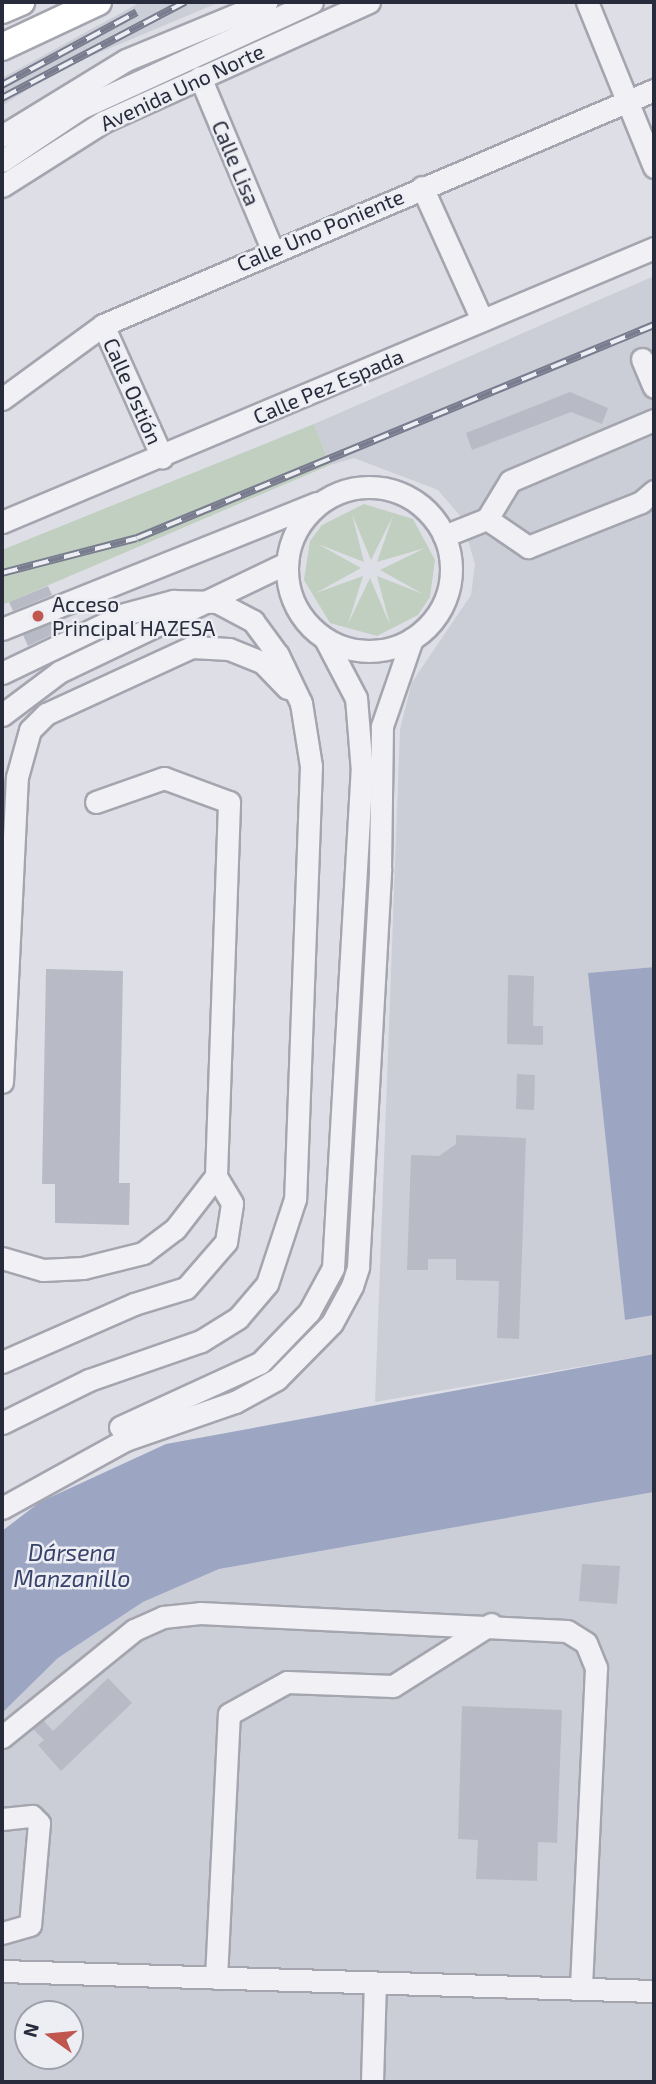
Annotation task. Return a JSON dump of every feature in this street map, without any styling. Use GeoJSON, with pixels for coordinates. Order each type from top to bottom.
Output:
{"type":"FeatureCollection","features":[{"type":"Feature","properties":{"kind":"main road"},"geometry":{"type":"LineString","coordinates":[[2,10],[21,2]]}},
{"type":"Feature","properties":{"kind":"main road"},"geometry":{"type":"LineString","coordinates":[[2,47],[98,2]]}},
{"type":"Feature","properties":{"kind":"main road"},"geometry":{"type":"LineString","coordinates":[[2,60],[50,23]]}},
{"type":"Feature","properties":{"kind":"street"},"geometry":{"type":"LineString","coordinates":[[2,136],[126,60],[267,2]]}},
{"type":"Feature","properties":{"kind":"street"},"geometry":{"type":"LineString","coordinates":[[2,161],[81,108],[312,2]]}},
{"type":"Feature","properties":{"kind":"street","name":"Avenida Uno Norte"},"geometry":{"type":"LineString","coordinates":[[2,186],[103,122],[369,2]]}},
{"type":"Feature","properties":{"kind":"street"},"geometry":{"type":"LineString","coordinates":[[587,2],[654,167]]}},
{"type":"Feature","properties":{"kind":"street","name":"Calle Lisa"},"geometry":{"type":"LineString","coordinates":[[200,77],[272,249]]}},
{"type":"Feature","properties":{"kind":"street","name":"Calle Uno Poniente"},"geometry":{"type":"LineString","coordinates":[[2,399],[103,325],[272,249],[654,90]]}},
{"type":"Feature","properties":{"kind":"street"},"geometry":{"type":"LineString","coordinates":[[422,187],[482,320]]}},
{"type":"Feature","properties":{"kind":"street","name":"Calle Pez Espada"},"geometry":{"type":"LineString","coordinates":[[2,522],[654,248]]}},
{"type":"Feature","properties":{"kind":"street","name":"Calle Ostión"},"geometry":{"type":"LineString","coordinates":[[103,325],[162,457]]}},
{"type":"Feature","properties":{"kind":"street"},"geometry":{"type":"LineString","coordinates":[[642,359],[654,387]]}},
{"type":"Feature","properties":{"kind":"street"},"geometry":{"type":"LineString","coordinates":[[444,536],[487,519],[509,481],[654,420]]}},
{"type":"Feature","properties":{"kind":"street"},"geometry":{"type":"LineString","coordinates":[[2,629],[349,489],[400,492],[422,505],[444,536],[452,574],[446,600],[412,639],[382,726],[359,1267],[348,1295],[299,1360],[257,1391],[125,1440],[2,1508]]}},
{"type":"Feature","properties":{"kind":"street"},"geometry":{"type":"LineString","coordinates":[[487,519],[528,547],[641,502],[654,491]]}},
{"type":"Feature","properties":{"kind":"street"},"geometry":{"type":"LineString","coordinates":[[2,1492],[78,1447],[244,1374],[309,1312],[333,1268],[362,772],[356,698],[326,639],[296,606],[287,563],[293,538],[325,499]]}},
{"type":"Feature","properties":{"kind":"street"},"geometry":{"type":"LineString","coordinates":[[2,715],[59,672],[217,602],[287,563]]}},
{"type":"Feature","properties":{"kind":"street"},"geometry":{"type":"LineString","coordinates":[[2,673],[125,614],[173,601],[217,602],[253,621],[301,702],[312,766],[295,1199],[286,1244],[267,1284],[238,1318],[201,1341],[89,1380],[2,1423]]}},
{"type":"Feature","properties":{"kind":"street"},"geometry":{"type":"LineString","coordinates":[[326,639],[369,652],[412,639]]}},
{"type":"Feature","properties":{"kind":"street"},"geometry":{"type":"LineString","coordinates":[[2,1082],[17,777],[30,730],[46,714],[192,647],[229,649],[263,663],[301,702]]}},
{"type":"Feature","properties":{"kind":"street"},"geometry":{"type":"LineString","coordinates":[[2,1362],[186,1288],[226,1242],[232,1203],[216,1176],[229,802],[164,778],[96,802]]}},
{"type":"Feature","properties":{"kind":"street"},"geometry":{"type":"LineString","coordinates":[[2,1258],[56,1269],[143,1253],[175,1229],[216,1176]]}},
{"type":"Feature","properties":{"kind":"street"},"geometry":{"type":"LineString","coordinates":[[2,1737],[134,1630],[163,1617],[491,1625],[567,1631],[586,1643],[596,1668],[581,1989]]}},
{"type":"Feature","properties":{"kind":"street"},"geometry":{"type":"LineString","coordinates":[[216,1978],[229,1714],[287,1682],[393,1686],[491,1625]]}},
{"type":"Feature","properties":{"kind":"street"},"geometry":{"type":"LineString","coordinates":[[2,1819],[32,1816],[39,1823],[30,1926],[2,1933]]}},
{"type":"Feature","properties":{"kind":"street"},"geometry":{"type":"LineString","coordinates":[[2,1971],[653,1989]]}},
{"type":"Feature","properties":{"kind":"street"},"geometry":{"type":"LineString","coordinates":[[372,2082],[375,1983]]}},
{"type":"Feature","properties":{"kind":"shaded area"},"geometry":{"type":"Polygon","coordinates":[[[141,2],[220,2],[58,70],[2,106],[2,78],[141,2]]]}},
{"type":"Feature","properties":{"kind":"shaded area"},"geometry":{"type":"Polygon","coordinates":[[[654,276],[654,967],[589,973],[625,1320],[654,1315],[654,1354],[375,1402],[400,729],[412,682],[471,595],[475,564],[461,517],[438,490],[354,458],[330,465],[314,424],[654,276]]]}},
{"type":"Feature","properties":{"kind":"shaded area"},"geometry":{"type":"Polygon","coordinates":[[[654,1492],[654,2082],[2,2082],[2,1713],[58,1658],[143,1602],[219,1569],[654,1492]]]}},
{"type":"Feature","properties":{"kind":"green space"},"geometry":{"type":"Polygon","coordinates":[[[314,424],[330,465],[2,605],[2,550],[314,424]]]}},
{"type":"Feature","properties":{"kind":"green space"},"geometry":{"type":"Polygon","coordinates":[[[364,504],[413,519],[435,560],[430,597],[418,615],[377,636],[330,623],[304,580],[310,541],[322,525],[364,504]],[[352,514],[364,562],[318,544],[361,568],[316,593],[363,576],[348,624],[370,578],[390,625],[377,576],[423,594],[380,570],[425,548],[377,562],[393,516],[371,560],[352,514]]]}},
{"type":"Feature","properties":{"kind":"water"},"geometry":{"type":"Polygon","coordinates":[[[654,967],[654,1315],[625,1320],[588,973],[654,967]]]}},
{"type":"Feature","properties":{"kind":"water","name":"Dársena Manzanillo"},"geometry":{"type":"Polygon","coordinates":[[[654,1354],[654,1492],[219,1569],[143,1602],[58,1658],[2,1713],[2,1531],[40,1502],[166,1444],[654,1354]]]}},
{"type":"Feature","properties":{"kind":"building"},"geometry":{"type":"Polygon","coordinates":[[[570,392],[608,408],[602,424],[571,412],[472,450],[466,433],[570,392]]]}},
{"type":"Feature","properties":{"kind":"building"},"geometry":{"type":"Polygon","coordinates":[[[48,586],[52,595],[13,611],[9,602],[48,586]]]}},
{"type":"Feature","properties":{"kind":"building"},"geometry":{"type":"Polygon","coordinates":[[[62,619],[66,628],[28,646],[23,635],[62,619]]]}},
{"type":"Feature","properties":{"kind":"building"},"geometry":{"type":"Polygon","coordinates":[[[46,969],[123,971],[119,1183],[130,1183],[129,1225],[55,1223],[55,1184],[42,1184],[46,969]]]}},
{"type":"Feature","properties":{"kind":"building"},"geometry":{"type":"Polygon","coordinates":[[[508,975],[534,976],[533,1026],[543,1026],[543,1045],[507,1044],[508,975]]]}},
{"type":"Feature","properties":{"kind":"building"},"geometry":{"type":"Polygon","coordinates":[[[517,1074],[535,1075],[534,1110],[516,1109],[517,1074]]]}},
{"type":"Feature","properties":{"kind":"building"},"geometry":{"type":"Polygon","coordinates":[[[456,1135],[526,1138],[519,1339],[497,1338],[499,1281],[456,1280],[456,1259],[428,1259],[428,1270],[407,1270],[411,1155],[439,1156],[456,1144],[456,1135]]]}},
{"type":"Feature","properties":{"kind":"building"},"geometry":{"type":"Polygon","coordinates":[[[582,1564],[620,1566],[617,1604],[579,1601],[582,1564]]]}},
{"type":"Feature","properties":{"kind":"building"},"geometry":{"type":"Polygon","coordinates":[[[108,1678],[132,1703],[61,1771],[38,1745],[44,1740],[33,1729],[43,1720],[53,1731],[108,1678]]]}},
{"type":"Feature","properties":{"kind":"building"},"geometry":{"type":"Polygon","coordinates":[[[462,1706],[562,1710],[557,1843],[538,1842],[537,1881],[476,1879],[478,1840],[458,1839],[462,1706]]]}},
{"type":"Feature","properties":{"kind":"railway"},"geometry":{"type":"LineString","coordinates":[[2,98],[185,2]]}},
{"type":"Feature","properties":{"kind":"railway"},"geometry":{"type":"LineString","coordinates":[[2,85],[137,12]]}},
{"type":"Feature","properties":{"kind":"railway"},"geometry":{"type":"LineString","coordinates":[[2,573],[137,538],[654,325]]}},
{"type":"Feature","properties":{"kind":"place","name":"Acceso Principal HAZESA"},"geometry":{"type":"Point","coordinates":[38,616]}}]}
